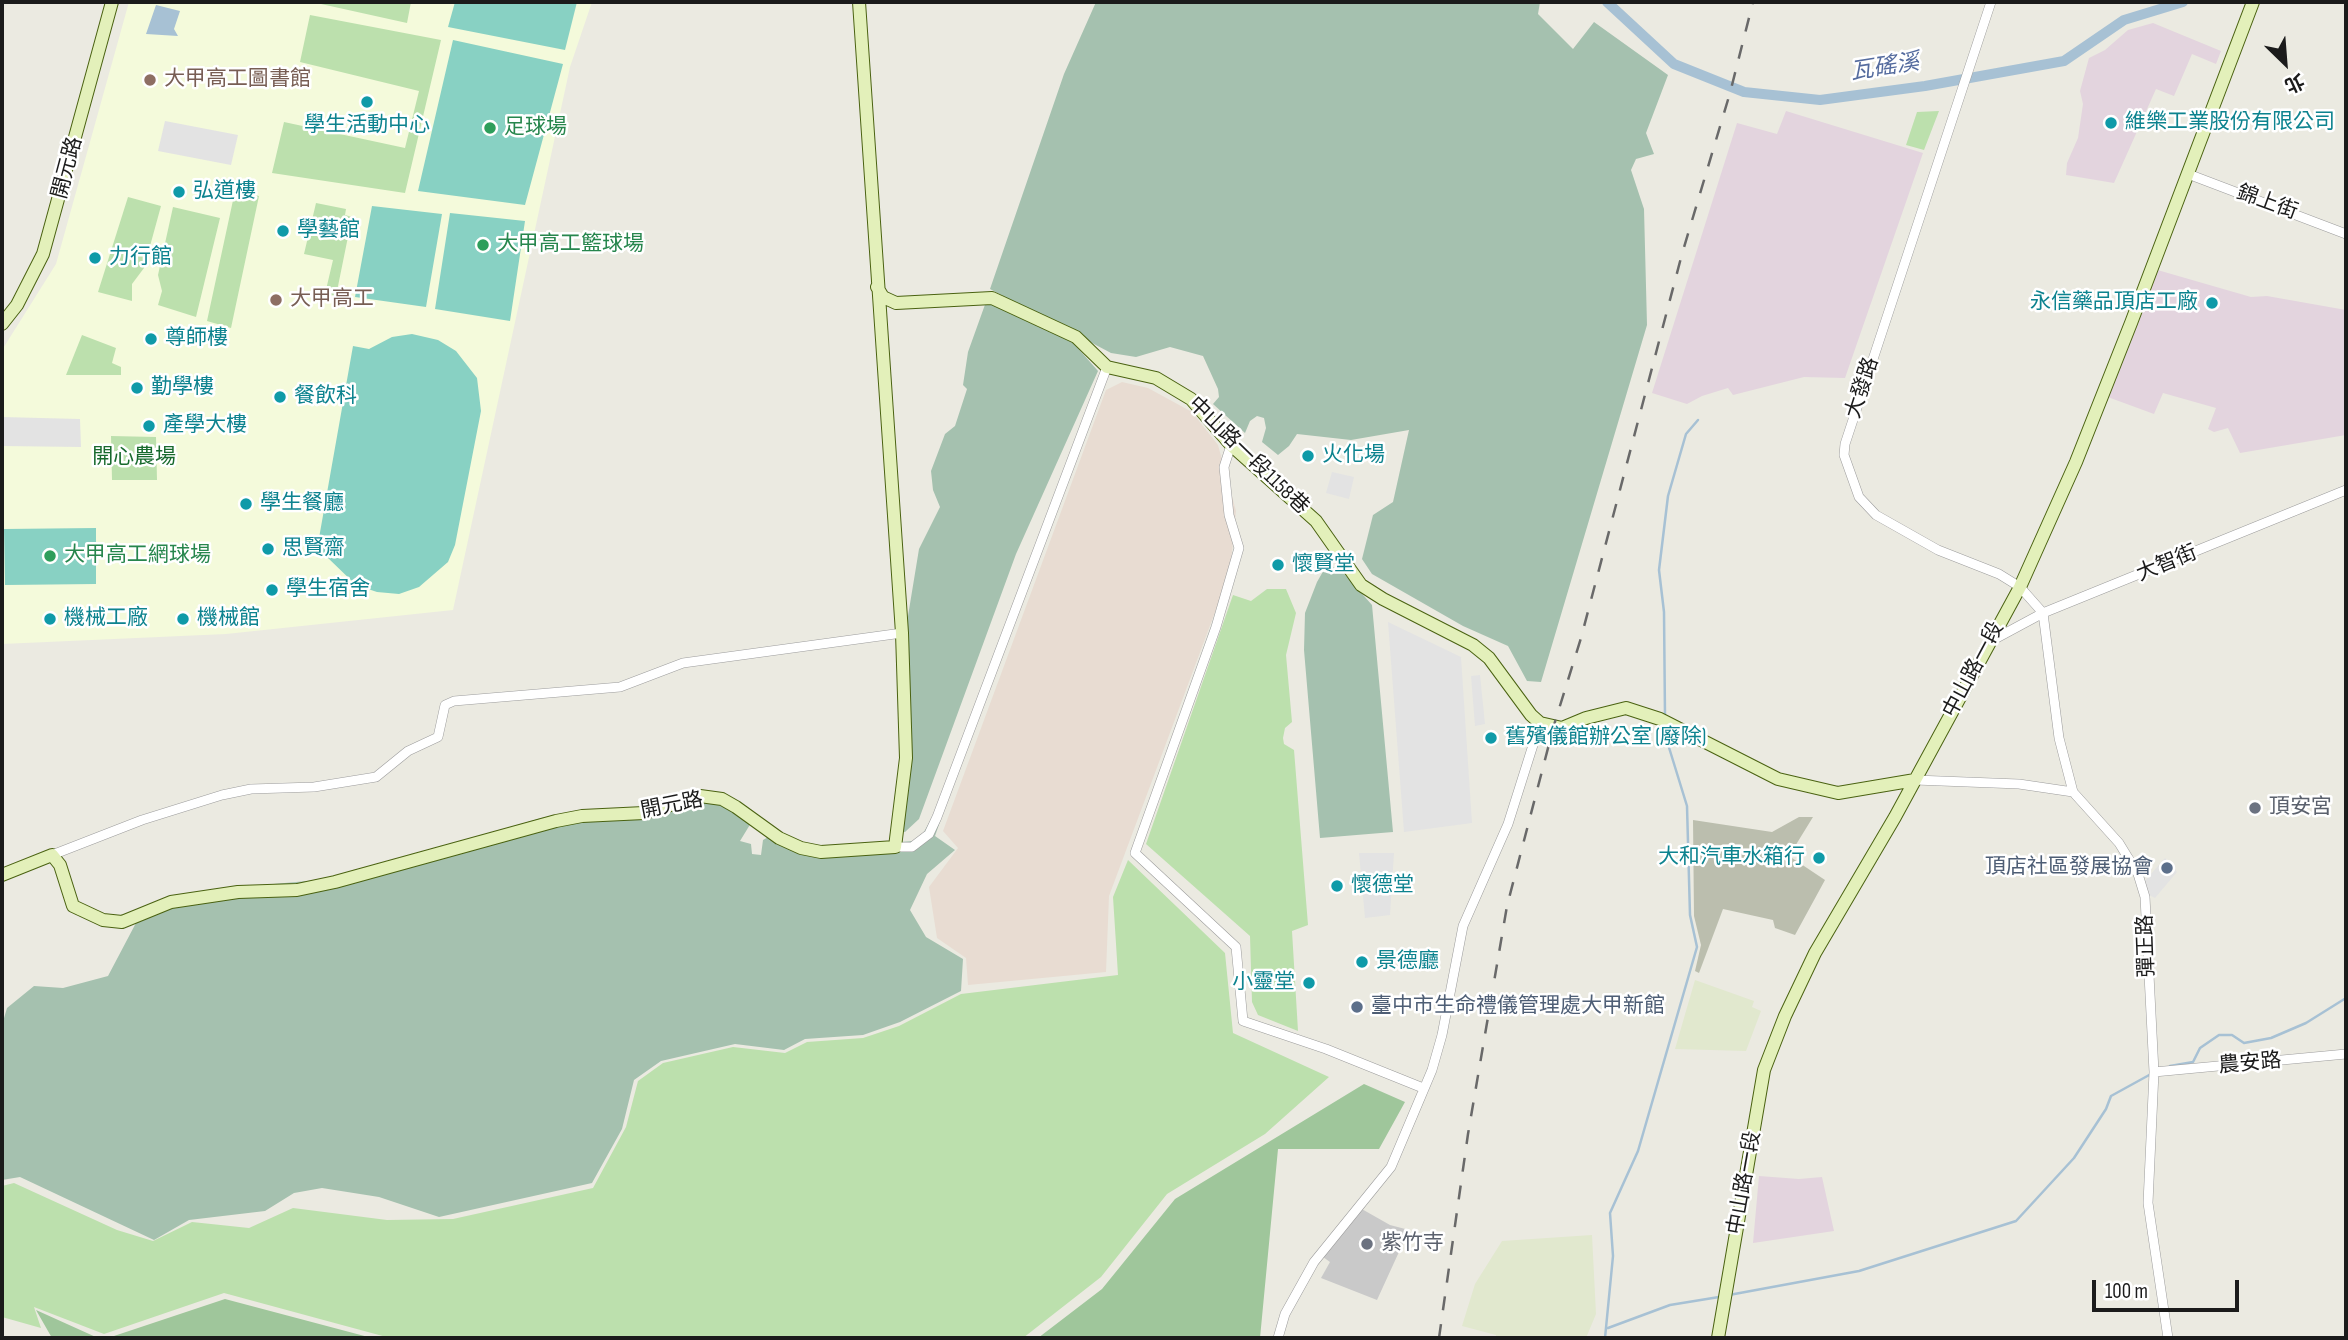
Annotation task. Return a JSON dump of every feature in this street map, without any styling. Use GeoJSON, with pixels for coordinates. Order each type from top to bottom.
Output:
{"type":"FeatureCollection","features":[{"type":"Feature","properties":{"kind":"street","name":"開元路"},"geometry":{"type":"LineString","coordinates":[[2,324],[17,305],[43,254],[112,2]]}},
{"type":"Feature","properties":{"kind":"street"},"geometry":{"type":"LineString","coordinates":[[859,2],[876,284],[902,633],[906,758],[895,847],[912,848],[929,834],[937,817],[1107,367],[1076,337],[992,298],[896,303],[883,297],[876,284]]}},
{"type":"Feature","properties":{"kind":"street","name":"大發路"},"geometry":{"type":"LineString","coordinates":[[1991,2],[1849,431],[1844,455],[1859,497],[1876,516],[1938,550],[2020,587]]}},
{"type":"Feature","properties":{"kind":"street","name":"中山路一段"},"geometry":{"type":"LineString","coordinates":[[1718,1338],[1764,1070],[1785,1016],[1815,953],[1915,780],[2020,587],[2076,462],[2253,2]]}},
{"type":"Feature","properties":{"kind":"street","name":"錦上街"},"geometry":{"type":"LineString","coordinates":[[2188,174],[2346,234]]}},
{"type":"Feature","properties":{"kind":"street","name":"中山路一段1158巷"},"geometry":{"type":"LineString","coordinates":[[1107,367],[1156,378],[1191,399],[1231,445],[1316,522],[1361,585],[1473,645],[1489,658],[1531,715],[1540,723]]}},
{"type":"Feature","properties":{"kind":"street"},"geometry":{"type":"LineString","coordinates":[[1231,445],[1224,467],[1229,514],[1239,548],[1216,627],[1135,853],[1236,947],[1243,1021],[1326,1049],[1423,1088]]}},
{"type":"Feature","properties":{"kind":"street","name":"大智街"},"geometry":{"type":"LineString","coordinates":[[1989,642],[2043,613],[2346,489]]}},
{"type":"Feature","properties":{"kind":"street"},"geometry":{"type":"LineString","coordinates":[[2020,587],[2043,613]]}},
{"type":"Feature","properties":{"kind":"street","name":"彈正路"},"geometry":{"type":"LineString","coordinates":[[2043,613],[2059,738],[2073,792],[2119,843],[2138,874],[2145,897],[2154,1072],[2148,1203],[2168,1338]]}},
{"type":"Feature","properties":{"kind":"street"},"geometry":{"type":"LineString","coordinates":[[2,876],[142,820],[222,795],[251,789],[314,787],[376,777],[408,751],[438,737],[445,705],[454,701],[620,687],[683,663],[902,633]]}},
{"type":"Feature","properties":{"kind":"street"},"geometry":{"type":"LineString","coordinates":[[1278,1338],[1285,1314],[1314,1262],[1391,1167],[1442,1035],[1463,926],[1508,824],[1540,723],[1562,728],[1586,718],[1626,708],[1666,722],[1778,779],[1838,793],[1915,780],[2019,784],[2073,792]]}},
{"type":"Feature","properties":{"kind":"street","name":"開元路"},"geometry":{"type":"LineString","coordinates":[[52,855],[60,865],[73,906],[103,920],[122,922],[171,902],[238,892],[297,890],[335,883],[556,821],[582,816],[644,813],[700,796],[722,799],[779,838],[801,848],[821,852],[895,847]]}},
{"type":"Feature","properties":{"kind":"street","name":"農安路"},"geometry":{"type":"LineString","coordinates":[[2154,1072],[2346,1054]]}},
{"type":"Feature","properties":{"kind":"shaded area","name":"大甲高工"},"geometry":{"type":"Polygon","coordinates":[[[129,2],[592,2],[570,67],[453,610],[226,634],[2,644],[2,350],[56,264],[129,2]]]}},
{"type":"Feature","properties":{"kind":"shaded area"},"geometry":{"type":"Polygon","coordinates":[[[455,2],[577,2],[565,50],[448,27],[455,2]]]}},
{"type":"Feature","properties":{"kind":"shaded area"},"geometry":{"type":"Polygon","coordinates":[[[1096,2],[1540,2],[1538,14],[1573,49],[1594,22],[1668,75],[1646,133],[1654,154],[1636,159],[1631,170],[1644,209],[1647,325],[1541,682],[1527,681],[1508,646],[1463,626],[1372,574],[1362,559],[1373,515],[1393,502],[1409,430],[1351,440],[1297,434],[1289,446],[1278,455],[1262,442],[1266,428],[1264,418],[1257,416],[1250,421],[1245,433],[1213,404],[1219,397],[1218,389],[1203,356],[1170,347],[1136,357],[1111,353],[990,289],[1064,74],[1096,2]]]}},
{"type":"Feature","properties":{"kind":"shaded area"},"geometry":{"type":"Polygon","coordinates":[[[156,5],[180,11],[174,29],[178,36],[146,34],[156,5]]]}},
{"type":"Feature","properties":{"kind":"shaded area","name":"維樂工業股份有限公司"},"geometry":{"type":"Polygon","coordinates":[[[2153,23],[2221,51],[2216,64],[2192,54],[2174,96],[2156,89],[2114,183],[2066,175],[2067,163],[2078,138],[2083,104],[2080,91],[2089,58],[2105,50],[2128,30],[2153,23]]]}},
{"type":"Feature","properties":{"kind":"shaded area","name":"足球場"},"geometry":{"type":"Polygon","coordinates":[[[453,40],[563,64],[525,205],[418,191],[453,40]]]}},
{"type":"Feature","properties":{"kind":"shaded area"},"geometry":{"type":"Polygon","coordinates":[[[1786,111],[1923,153],[1845,378],[1804,377],[1733,395],[1728,388],[1687,404],[1652,393],[1737,123],[1777,134],[1786,111]]]}},
{"type":"Feature","properties":{"kind":"shaded area"},"geometry":{"type":"Polygon","coordinates":[[[165,121],[238,135],[231,165],[158,151],[165,121]]]}},
{"type":"Feature","properties":{"kind":"shaded area","name":"大甲高工籃球場"},"geometry":{"type":"Polygon","coordinates":[[[372,206],[442,214],[426,307],[355,297],[372,206]]]}},
{"type":"Feature","properties":{"kind":"shaded area","name":"大甲高工籃球場"},"geometry":{"type":"Polygon","coordinates":[[[450,213],[525,221],[510,321],[435,309],[450,213]]]}},
{"type":"Feature","properties":{"kind":"shaded area"},"geometry":{"type":"Polygon","coordinates":[[[2154,269],[2251,297],[2267,296],[2346,310],[2346,435],[2240,453],[2228,428],[2214,432],[2208,429],[2216,408],[2163,393],[2154,414],[2105,396],[2154,269]]]}},
{"type":"Feature","properties":{"kind":"shaded area"},"geometry":{"type":"Polygon","coordinates":[[[987,299],[1069,338],[1098,371],[1016,554],[919,819],[905,832],[896,831],[908,616],[919,549],[940,507],[933,490],[931,471],[945,434],[955,426],[967,389],[963,385],[968,352],[987,299]]]}},
{"type":"Feature","properties":{"kind":"shaded area"},"geometry":{"type":"Polygon","coordinates":[[[412,334],[438,340],[456,351],[477,378],[481,411],[455,545],[448,562],[419,587],[399,594],[377,592],[356,585],[328,558],[316,555],[353,346],[369,349],[392,337],[412,334]]]}},
{"type":"Feature","properties":{"kind":"shaded area"},"geometry":{"type":"Polygon","coordinates":[[[1122,382],[1148,388],[1192,412],[1218,445],[1236,511],[1230,572],[1109,896],[1106,972],[968,985],[966,958],[937,938],[929,887],[958,848],[943,831],[1106,390],[1122,382]]]}},
{"type":"Feature","properties":{"kind":"shaded area"},"geometry":{"type":"Polygon","coordinates":[[[2,417],[80,419],[81,447],[2,446],[2,417]]]}},
{"type":"Feature","properties":{"kind":"shaded area"},"geometry":{"type":"Polygon","coordinates":[[[1332,472],[1354,477],[1349,499],[1326,493],[1332,472]]]}},
{"type":"Feature","properties":{"kind":"shaded area","name":"大甲高工網球場"},"geometry":{"type":"Polygon","coordinates":[[[96,528],[96,584],[5,585],[4,529],[96,528]]]}},
{"type":"Feature","properties":{"kind":"shaded area"},"geometry":{"type":"Polygon","coordinates":[[[1325,568],[1340,569],[1372,605],[1393,832],[1320,838],[1304,650],[1305,613],[1325,568]]]}},
{"type":"Feature","properties":{"kind":"shaded area"},"geometry":{"type":"Polygon","coordinates":[[[1388,622],[1461,657],[1472,823],[1404,832],[1388,622]]]}},
{"type":"Feature","properties":{"kind":"shaded area"},"geometry":{"type":"Polygon","coordinates":[[[1480,675],[1485,724],[1475,726],[1471,676],[1480,675]]]}},
{"type":"Feature","properties":{"kind":"shaded area"},"geometry":{"type":"Polygon","coordinates":[[[968,742],[935,836],[955,850],[927,874],[910,910],[926,937],[963,959],[961,991],[900,1022],[863,1035],[805,1039],[784,1050],[735,1044],[661,1061],[634,1080],[622,1129],[592,1183],[439,1217],[379,1197],[322,1188],[294,1193],[265,1211],[189,1220],[154,1240],[20,1177],[2,1180],[2,1025],[7,1008],[34,986],[63,988],[108,976],[137,921],[217,889],[341,878],[541,818],[571,812],[638,813],[689,798],[724,806],[751,823],[740,841],[751,844],[752,854],[761,855],[763,840],[772,835],[800,849],[913,841],[921,837],[946,793],[968,742]]]}},
{"type":"Feature","properties":{"kind":"shaded area"},"geometry":{"type":"Polygon","coordinates":[[[1799,817],[1813,817],[1789,856],[1825,880],[1795,935],[1775,928],[1773,920],[1723,909],[1699,973],[1695,971],[1701,945],[1694,916],[1693,820],[1772,832],[1799,817]]]}},
{"type":"Feature","properties":{"kind":"shaded area"},"geometry":{"type":"Polygon","coordinates":[[[1359,853],[1394,853],[1390,915],[1365,918],[1359,853]]]}},
{"type":"Feature","properties":{"kind":"shaded area"},"geometry":{"type":"Polygon","coordinates":[[[2165,858],[2177,872],[2155,898],[2149,895],[2143,883],[2165,858]]]}},
{"type":"Feature","properties":{"kind":"shaded area"},"geometry":{"type":"Polygon","coordinates":[[[1695,980],[1754,1001],[1752,1007],[1761,1011],[1746,1051],[1675,1049],[1695,980]]]}},
{"type":"Feature","properties":{"kind":"shaded area"},"geometry":{"type":"Polygon","coordinates":[[[1759,1176],[1799,1179],[1822,1177],[1834,1231],[1753,1243],[1759,1176]]]}},
{"type":"Feature","properties":{"kind":"shaded area","name":"紫竹寺"},"geometry":{"type":"Polygon","coordinates":[[[1360,1208],[1390,1225],[1409,1230],[1377,1300],[1321,1278],[1330,1262],[1323,1257],[1360,1208]]]}},
{"type":"Feature","properties":{"kind":"shaded area"},"geometry":{"type":"Polygon","coordinates":[[[1592,1235],[1596,1314],[1586,1338],[1496,1338],[1496,1335],[1462,1326],[1475,1284],[1502,1241],[1592,1235]]]}},
{"type":"Feature","properties":{"kind":"green space"},"geometry":{"type":"Polygon","coordinates":[[[312,2],[411,2],[407,23],[312,2]]]}},
{"type":"Feature","properties":{"kind":"green space"},"geometry":{"type":"Polygon","coordinates":[[[310,15],[441,40],[405,193],[272,173],[284,122],[405,148],[419,91],[300,62],[310,15]]]}},
{"type":"Feature","properties":{"kind":"green space"},"geometry":{"type":"Polygon","coordinates":[[[1939,111],[1924,150],[1906,145],[1917,112],[1939,111]]]}},
{"type":"Feature","properties":{"kind":"green space"},"geometry":{"type":"Polygon","coordinates":[[[235,191],[259,196],[231,328],[207,321],[235,191]]]}},
{"type":"Feature","properties":{"kind":"green space"},"geometry":{"type":"Polygon","coordinates":[[[128,197],[161,206],[144,268],[132,284],[132,301],[98,292],[128,197]]]}},
{"type":"Feature","properties":{"kind":"green space"},"geometry":{"type":"Polygon","coordinates":[[[316,203],[346,209],[345,215],[352,217],[336,296],[325,294],[333,260],[304,254],[316,203]]]}},
{"type":"Feature","properties":{"kind":"green space"},"geometry":{"type":"Polygon","coordinates":[[[173,207],[220,218],[196,317],[158,305],[162,291],[158,275],[173,207]]]}},
{"type":"Feature","properties":{"kind":"green space"},"geometry":{"type":"Polygon","coordinates":[[[82,335],[116,348],[112,363],[121,367],[121,375],[66,375],[82,335]]]}},
{"type":"Feature","properties":{"kind":"green space","name":"開心農場"},"geometry":{"type":"Polygon","coordinates":[[[111,436],[156,437],[157,480],[112,480],[111,436]]]}},
{"type":"Feature","properties":{"kind":"green space"},"geometry":{"type":"Polygon","coordinates":[[[1267,589],[1286,589],[1296,613],[1286,655],[1292,722],[1285,728],[1283,738],[1284,744],[1294,750],[1308,925],[1292,931],[1298,1031],[1258,1015],[1252,1002],[1250,936],[1146,844],[1233,595],[1251,601],[1267,589]]]}},
{"type":"Feature","properties":{"kind":"green space"},"geometry":{"type":"Polygon","coordinates":[[[1128,860],[1225,953],[1233,1033],[1329,1077],[1265,1134],[1167,1194],[1101,1277],[1023,1338],[390,1338],[224,1293],[104,1334],[34,1307],[41,1328],[2,1317],[2,1186],[14,1183],[117,1230],[153,1241],[192,1222],[249,1228],[293,1208],[387,1220],[453,1219],[593,1188],[626,1127],[638,1081],[663,1063],[733,1047],[785,1053],[807,1042],[863,1038],[899,1026],[961,994],[1118,975],[1113,897],[1128,860]]]}},
{"type":"Feature","properties":{"kind":"green space"},"geometry":{"type":"Polygon","coordinates":[[[1364,1084],[1405,1102],[1379,1149],[1278,1149],[1260,1338],[1038,1338],[1102,1289],[1175,1199],[1364,1084]]]}},
{"type":"Feature","properties":{"kind":"green space"},"geometry":{"type":"Polygon","coordinates":[[[225,1299],[372,1338],[108,1338],[225,1299]]]}},
{"type":"Feature","properties":{"kind":"green space"},"geometry":{"type":"Polygon","coordinates":[[[36,1310],[98,1338],[52,1338],[36,1310]]]}},
{"type":"Feature","properties":{"kind":"waterway","name":"瓦磘溪"},"geometry":{"type":"LineString","coordinates":[[1607,2],[1674,64],[1744,92],[1820,100],[1925,86],[2064,61],[2124,20],[2183,2]]}},
{"type":"Feature","properties":{"kind":"waterway"},"geometry":{"type":"LineString","coordinates":[[1665,717],[1664,612],[1659,570],[1668,496],[1686,434],[1698,420]]}},
{"type":"Feature","properties":{"kind":"waterway"},"geometry":{"type":"LineString","coordinates":[[1605,1338],[1613,1256],[1610,1213],[1638,1151],[1697,947],[1690,915],[1687,806],[1667,741],[1666,727]]}},
{"type":"Feature","properties":{"kind":"waterway"},"geometry":{"type":"LineString","coordinates":[[2170,1066],[2193,1062],[2200,1048],[2219,1035],[2232,1035],[2244,1043],[2271,1038],[2306,1023],[2346,998]]}},
{"type":"Feature","properties":{"kind":"waterway"},"geometry":{"type":"LineString","coordinates":[[1729,1295],[1859,1271],[2016,1221],[2074,1158],[2106,1109],[2111,1096],[2151,1074]]}},
{"type":"Feature","properties":{"kind":"waterway"},"geometry":{"type":"LineString","coordinates":[[1608,1328],[1670,1305],[1719,1297]]}},
{"type":"Feature","properties":{"kind":"railway"},"geometry":{"type":"LineString","coordinates":[[1439,1338],[1468,1134],[1507,906],[1682,254],[1730,93],[1753,2]]}},
{"type":"Feature","properties":{"kind":"place","name":"大甲高工圖書館"},"geometry":{"type":"Point","coordinates":[150,80]}},
{"type":"Feature","properties":{"kind":"place","name":"學生活動中心"},"geometry":{"type":"Point","coordinates":[367,102]}},
{"type":"Feature","properties":{"kind":"place","name":"維樂工業股份有限公司"},"geometry":{"type":"Point","coordinates":[2111,123]}},
{"type":"Feature","properties":{"kind":"place","name":"足球場"},"geometry":{"type":"Point","coordinates":[490,128]}},
{"type":"Feature","properties":{"kind":"place","name":"弘道樓"},"geometry":{"type":"Point","coordinates":[179,192]}},
{"type":"Feature","properties":{"kind":"place","name":"學藝館"},"geometry":{"type":"Point","coordinates":[283,231]}},
{"type":"Feature","properties":{"kind":"place","name":"大甲高工籃球場"},"geometry":{"type":"Point","coordinates":[483,245]}},
{"type":"Feature","properties":{"kind":"place","name":"力行館"},"geometry":{"type":"Point","coordinates":[95,258]}},
{"type":"Feature","properties":{"kind":"place","name":"大甲高工"},"geometry":{"type":"Point","coordinates":[276,300]}},
{"type":"Feature","properties":{"kind":"place","name":"永信藥品頂店工廠"},"geometry":{"type":"Point","coordinates":[2212,303]}},
{"type":"Feature","properties":{"kind":"place","name":"尊師樓"},"geometry":{"type":"Point","coordinates":[151,339]}},
{"type":"Feature","properties":{"kind":"place","name":"勤學樓"},"geometry":{"type":"Point","coordinates":[137,388]}},
{"type":"Feature","properties":{"kind":"place","name":"餐飲科"},"geometry":{"type":"Point","coordinates":[280,397]}},
{"type":"Feature","properties":{"kind":"place","name":"產學大樓"},"geometry":{"type":"Point","coordinates":[149,426]}},
{"type":"Feature","properties":{"kind":"place","name":"火化場"},"geometry":{"type":"Point","coordinates":[1308,456]}},
{"type":"Feature","properties":{"kind":"place","name":"學生餐廳"},"geometry":{"type":"Point","coordinates":[246,504]}},
{"type":"Feature","properties":{"kind":"place","name":"思賢齋"},"geometry":{"type":"Point","coordinates":[268,549]}},
{"type":"Feature","properties":{"kind":"place","name":"大甲高工網球場"},"geometry":{"type":"Point","coordinates":[50,556]}},
{"type":"Feature","properties":{"kind":"place","name":"懷賢堂"},"geometry":{"type":"Point","coordinates":[1278,565]}},
{"type":"Feature","properties":{"kind":"place","name":"學生宿舍"},"geometry":{"type":"Point","coordinates":[272,590]}},
{"type":"Feature","properties":{"kind":"place","name":"機械工廠"},"geometry":{"type":"Point","coordinates":[50,619]}},
{"type":"Feature","properties":{"kind":"place","name":"機械館"},"geometry":{"type":"Point","coordinates":[183,619]}},
{"type":"Feature","properties":{"kind":"place","name":"舊殯儀館辦公室 (廢除)"},"geometry":{"type":"Point","coordinates":[1491,738]}},
{"type":"Feature","properties":{"kind":"place","name":"頂安宮"},"geometry":{"type":"Point","coordinates":[2255,808]}},
{"type":"Feature","properties":{"kind":"place","name":"大和汽車水箱行"},"geometry":{"type":"Point","coordinates":[1819,858]}},
{"type":"Feature","properties":{"kind":"place","name":"頂店社區發展協會"},"geometry":{"type":"Point","coordinates":[2167,868]}},
{"type":"Feature","properties":{"kind":"place","name":"懷德堂"},"geometry":{"type":"Point","coordinates":[1337,886]}},
{"type":"Feature","properties":{"kind":"place","name":"景德廳"},"geometry":{"type":"Point","coordinates":[1362,962]}},
{"type":"Feature","properties":{"kind":"place","name":"小靈堂"},"geometry":{"type":"Point","coordinates":[1309,983]}},
{"type":"Feature","properties":{"kind":"place","name":"臺中市生命禮儀管理處大甲新館"},"geometry":{"type":"Point","coordinates":[1357,1007]}},
{"type":"Feature","properties":{"kind":"place","name":"紫竹寺"},"geometry":{"type":"Point","coordinates":[1367,1244]}}]}
